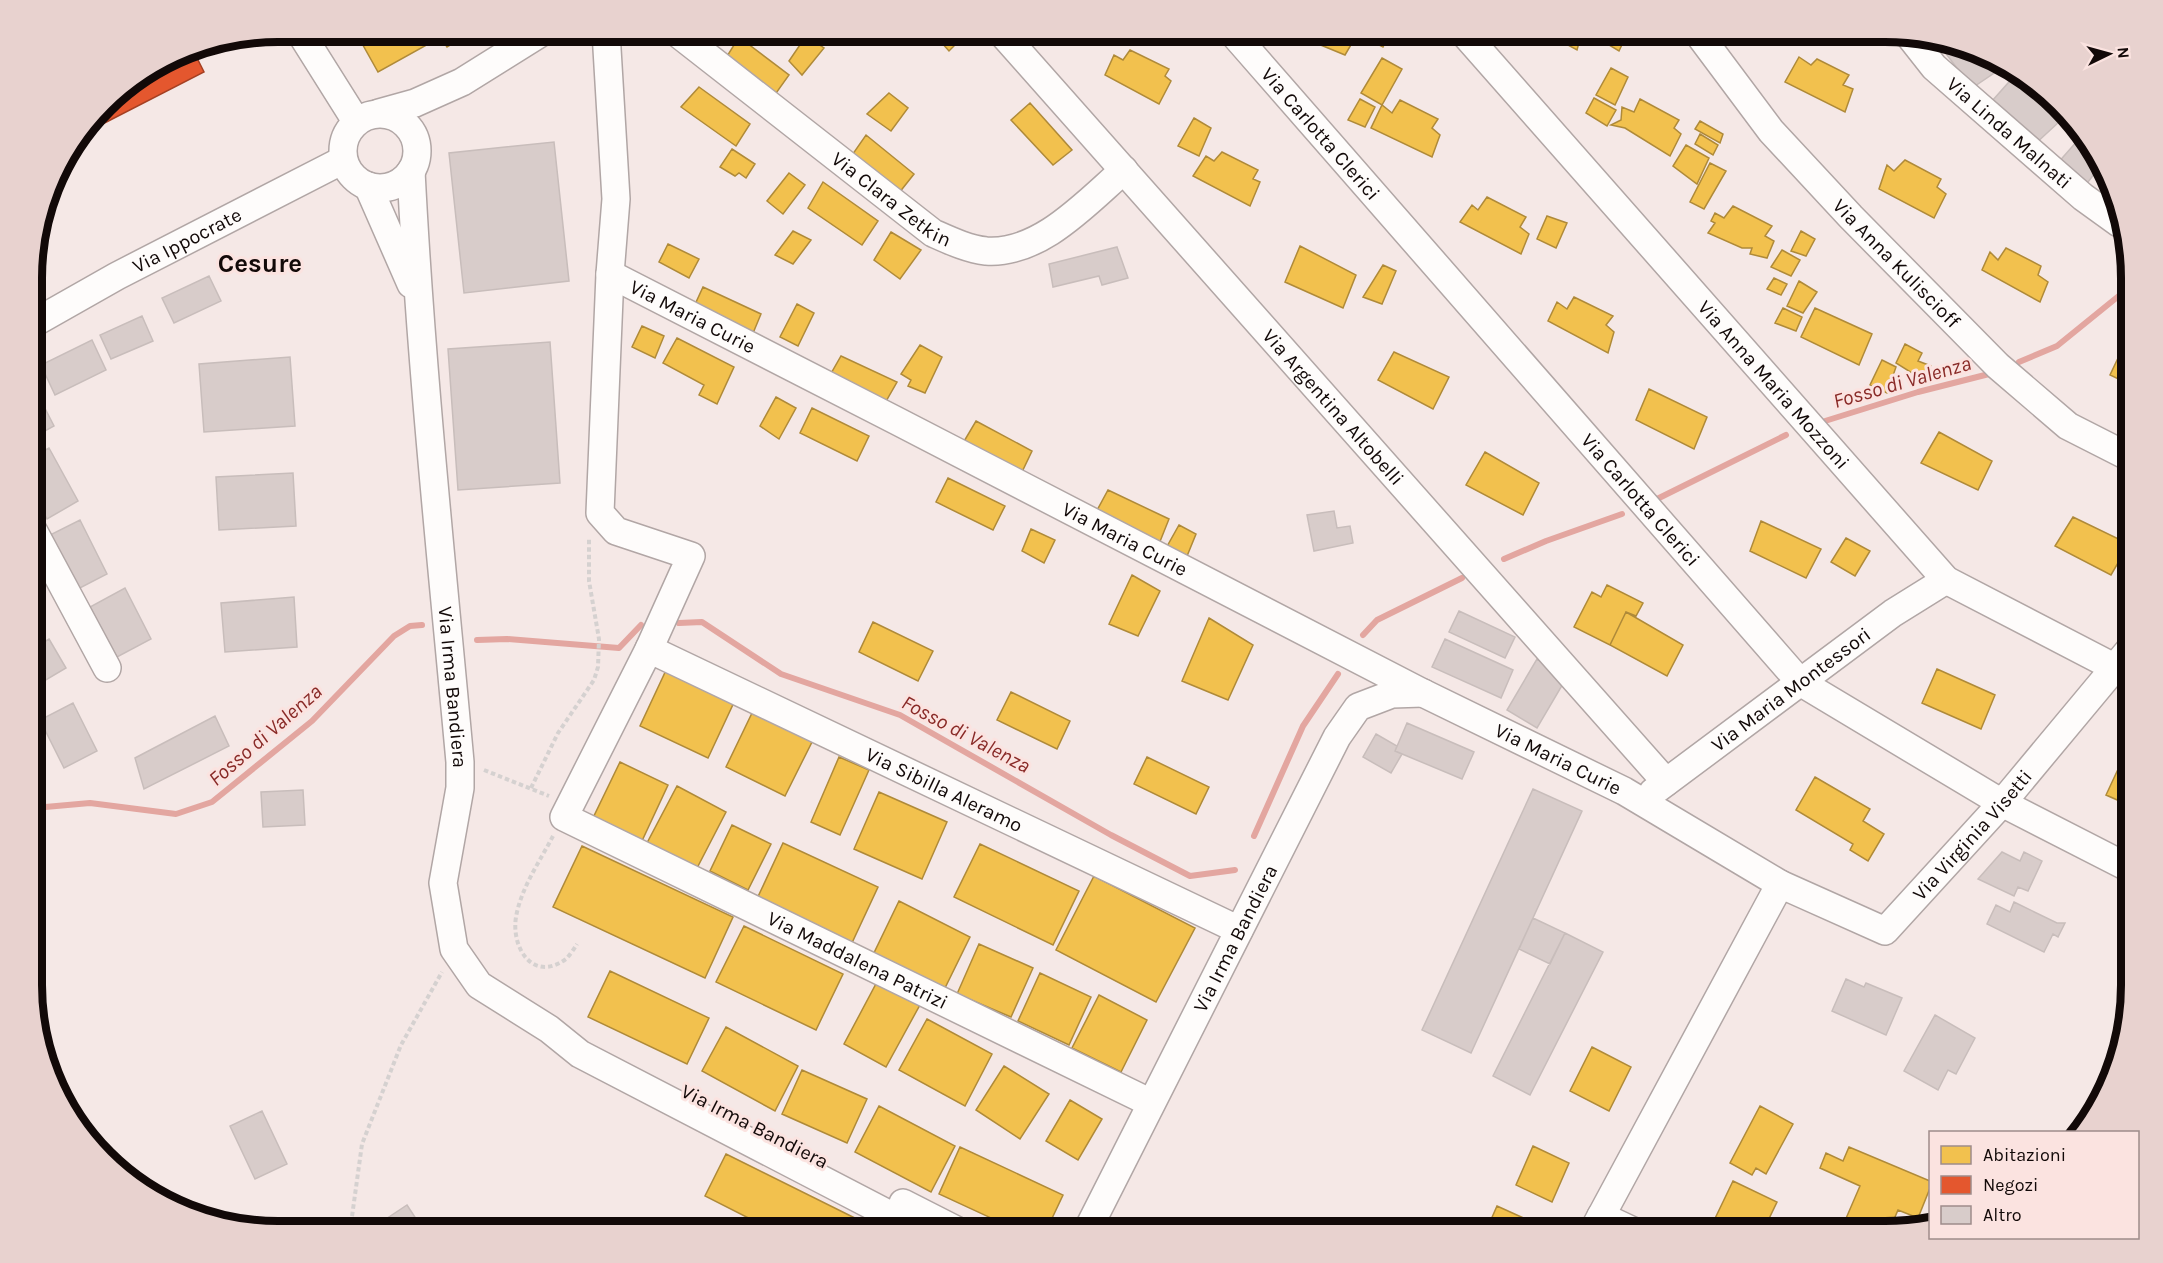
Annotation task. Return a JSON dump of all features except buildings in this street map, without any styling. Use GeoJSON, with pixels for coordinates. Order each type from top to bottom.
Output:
{"type":"FeatureCollection","features":[{"type":"Feature","properties":{"kind":"street"},"geometry":{"type":"LineString","coordinates":[[308,42],[368,117]]}},
{"type":"Feature","properties":{"kind":"street"},"geometry":{"type":"LineString","coordinates":[[368,117],[392,115],[411,131],[416,143],[417,152],[411,171],[403,180],[392,186],[380,188],[368,186],[357,180],[348,171],[343,160],[344,139],[368,117],[415,103],[462,82],[526,42]]}},
{"type":"Feature","properties":{"kind":"street","name":"Via Maria Curie"},"geometry":{"type":"LineString","coordinates":[[607,42],[616,200],[610,274],[600,513],[616,531],[691,556],[649,649]]}},
{"type":"Feature","properties":{"kind":"street","name":"Via Clara Zetkin"},"geometry":{"type":"LineString","coordinates":[[689,42],[933,233],[967,248],[988,251],[1018,246],[1041,237],[1058,227],[1124,170]]}},
{"type":"Feature","properties":{"kind":"street","name":"Via Argentina Altobelli"},"geometry":{"type":"LineString","coordinates":[[1010,42],[1666,782]]}},
{"type":"Feature","properties":{"kind":"street","name":"Via Carlotta Clerici"},"geometry":{"type":"LineString","coordinates":[[1241,42],[1800,682],[2002,803],[2121,864]]}},
{"type":"Feature","properties":{"kind":"street","name":"Via Anna Maria Mozzoni"},"geometry":{"type":"LineString","coordinates":[[1472,42],[1946,580],[2121,662]]}},
{"type":"Feature","properties":{"kind":"street","name":"Via Anna Kuliscioff"},"geometry":{"type":"LineString","coordinates":[[1704,42],[1771,131],[1851,217],[1998,366],[2068,426],[2121,453]]}},
{"type":"Feature","properties":{"kind":"street","name":"Via Linda Malnati"},"geometry":{"type":"LineString","coordinates":[[1916,44],[1934,67],[2083,197],[2113,219]]}},
{"type":"Feature","properties":{"kind":"street"},"geometry":{"type":"LineString","coordinates":[[416,143],[432,115],[462,82]]}},
{"type":"Feature","properties":{"kind":"street","name":"Via Ippocrate"},"geometry":{"type":"LineString","coordinates":[[42,318],[117,276],[343,160]]}},
{"type":"Feature","properties":{"kind":"street","name":"Via Irma Bandiera"},"geometry":{"type":"LineString","coordinates":[[411,171],[428,426],[460,762],[460,788],[443,883],[454,950],[479,984],[549,1029],[580,1054],[902,1221]]}},
{"type":"Feature","properties":{"kind":"street","name":"Via Irma Bandiera"},"geometry":{"type":"LineString","coordinates":[[368,186],[418,298]]}},
{"type":"Feature","properties":{"kind":"street","name":"Via Maria Curie"},"geometry":{"type":"LineString","coordinates":[[610,274],[1423,693],[1641,801]]}},
{"type":"Feature","properties":{"kind":"street"},"geometry":{"type":"LineString","coordinates":[[42,547],[107,668]]}},
{"type":"Feature","properties":{"kind":"street","name":"Via Maria Montessori"},"geometry":{"type":"LineString","coordinates":[[1641,801],[1893,613],[1946,580]]}},
{"type":"Feature","properties":{"kind":"street"},"geometry":{"type":"LineString","coordinates":[[567,811],[649,649]]}},
{"type":"Feature","properties":{"kind":"street","name":"Via Sibilla Aleramo"},"geometry":{"type":"LineString","coordinates":[[649,649],[1239,930]]}},
{"type":"Feature","properties":{"kind":"street","name":"Via Virginia Visetti"},"geometry":{"type":"LineString","coordinates":[[1641,801],[1780,884],[1885,931],[2121,670]]}},
{"type":"Feature","properties":{"kind":"street","name":"Via Irma Bandiera"},"geometry":{"type":"LineString","coordinates":[[1092,1221],[1337,736],[1358,707],[1392,694],[1423,693]]}},
{"type":"Feature","properties":{"kind":"street","name":"Via Maddalena Patrizi"},"geometry":{"type":"LineString","coordinates":[[567,811],[1151,1103]]}},
{"type":"Feature","properties":{"kind":"street"},"geometry":{"type":"LineString","coordinates":[[1598,1221],[1780,884]]}},
{"type":"Feature","properties":{"kind":"street","name":"Via Irma Bandiera"},"geometry":{"type":"LineString","coordinates":[[549,1029],[588,1040],[939,1221]]}},
{"type":"Feature","properties":{"kind":"path"},"geometry":{"type":"LineString","coordinates":[[531,788],[558,733],[594,680],[598,667],[598,639]]}},
{"type":"Feature","properties":{"kind":"path"},"geometry":{"type":"LineString","coordinates":[[460,762],[531,788],[567,811],[524,891],[516,915],[515,934],[523,957],[537,966],[552,966],[567,958],[577,944]]}},
{"type":"Feature","properties":{"kind":"path"},"geometry":{"type":"LineString","coordinates":[[352,1221],[362,1144],[401,1045],[454,950]]}},
{"type":"Feature","properties":{"kind":"waterway","name":"Fosso di Valenza"},"geometry":{"type":"LineString","coordinates":[[2019,362],[2057,346],[2121,294]]}},
{"type":"Feature","properties":{"kind":"waterway","name":"Fosso di Valenza"},"geometry":{"type":"LineString","coordinates":[[1825,421],[1918,392],[1989,374]]}},
{"type":"Feature","properties":{"kind":"waterway","name":"Fosso di Valenza"},"geometry":{"type":"LineString","coordinates":[[1657,499],[1786,435]]}},
{"type":"Feature","properties":{"kind":"waterway","name":"Fosso di Valenza"},"geometry":{"type":"LineString","coordinates":[[1504,559],[1546,541],[1622,514]]}},
{"type":"Feature","properties":{"kind":"waterway","name":"Fosso di Valenza"},"geometry":{"type":"LineString","coordinates":[[1363,635],[1377,620],[1462,578]]}},
{"type":"Feature","properties":{"kind":"waterway","name":"Fosso di Valenza"},"geometry":{"type":"LineString","coordinates":[[679,623],[702,622],[781,674],[900,715],[1111,835],[1190,876],[1235,870]]}},
{"type":"Feature","properties":{"kind":"waterway","name":"Fosso di Valenza"},"geometry":{"type":"LineString","coordinates":[[42,807],[90,803],[176,814],[212,802],[312,721],[394,636],[410,626],[422,625]]}},
{"type":"Feature","properties":{"kind":"waterway","name":"Fosso di Valenza"},"geometry":{"type":"LineString","coordinates":[[477,640],[507,639],[619,648],[641,625]]}},
{"type":"Feature","properties":{"kind":"waterway","name":"Fosso di Valenza"},"geometry":{"type":"LineString","coordinates":[[1254,836],[1303,726],[1338,674]]}},
{"type":"Feature","properties":{"kind":"district","name":"Cesure"},"geometry":{"type":"Point","coordinates":[260,263]}}]}
